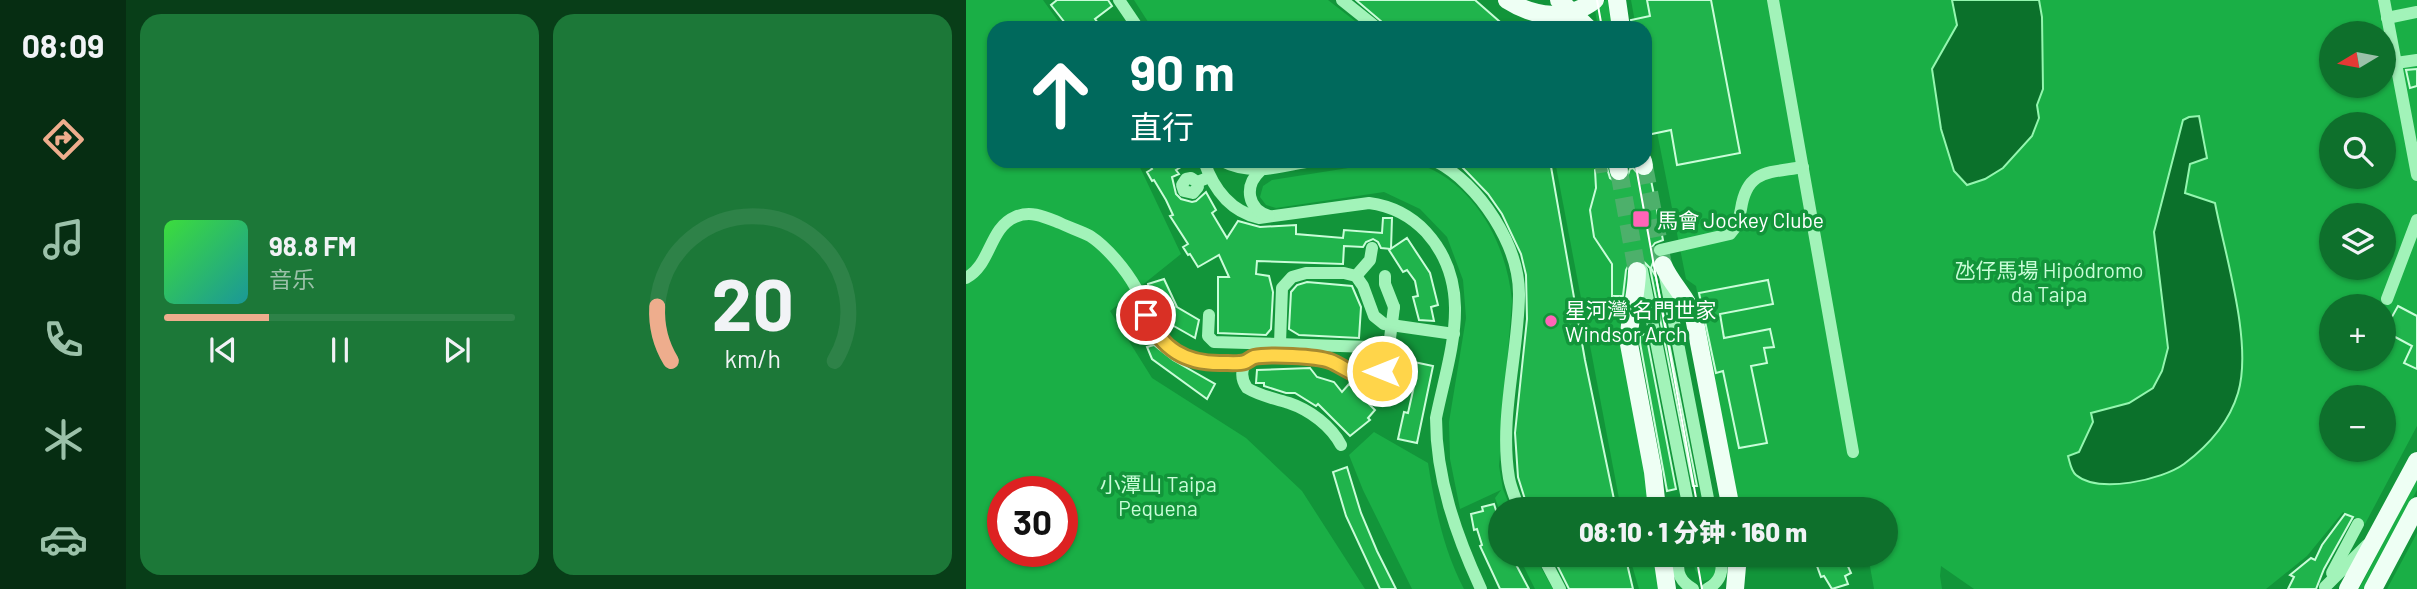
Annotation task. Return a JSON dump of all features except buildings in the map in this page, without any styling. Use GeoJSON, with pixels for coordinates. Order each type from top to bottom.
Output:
{"type":"FeatureCollection","features":[{"type":"Feature","properties":{"kind":"main road"},"geometry":{"type":"LineString","coordinates":[[1507,0],[1542,14],[1563,15],[1573,13],[1595,0]]}},
{"type":"Feature","properties":{"kind":"main road"},"geometry":{"type":"LineString","coordinates":[[1559,0],[1581,21]]}},
{"type":"Feature","properties":{"kind":"main road"},"geometry":{"type":"LineString","coordinates":[[1617,0],[1620,21]]}},
{"type":"Feature","properties":{"kind":"main road"},"geometry":{"type":"LineString","coordinates":[[1662,258],[1671,282],[1685,299],[1694,317],[1729,497]]}},
{"type":"Feature","properties":{"kind":"main road"},"geometry":{"type":"LineString","coordinates":[[1640,270],[1628,329],[1629,344],[1656,497]]}},
{"type":"Feature","properties":{"kind":"main road"},"geometry":{"type":"LineString","coordinates":[[2348,589],[2417,461]]}},
{"type":"Feature","properties":{"kind":"main road"},"geometry":{"type":"LineString","coordinates":[[2373,589],[2417,506]]}},
{"type":"Feature","properties":{"kind":"main road"},"geometry":{"type":"LineString","coordinates":[[1667,588],[1672,567]]}},
{"type":"Feature","properties":{"kind":"street"},"geometry":{"type":"LineString","coordinates":[[1119,0],[1133,21]]}},
{"type":"Feature","properties":{"kind":"street"},"geometry":{"type":"LineString","coordinates":[[1342,0],[1368,21]]}},
{"type":"Feature","properties":{"kind":"street"},"geometry":{"type":"LineString","coordinates":[[1773,0],[1853,452]]}},
{"type":"Feature","properties":{"kind":"street"},"geometry":{"type":"LineString","coordinates":[[2384,0],[2391,17],[2417,175]]}},
{"type":"Feature","properties":{"kind":"street"},"geometry":{"type":"LineString","coordinates":[[2391,17],[2417,12]]}},
{"type":"Feature","properties":{"kind":"street"},"geometry":{"type":"LineString","coordinates":[[2399,63],[2417,60]]}},
{"type":"Feature","properties":{"kind":"street"},"geometry":{"type":"LineString","coordinates":[[1708,497],[1662,258],[1730,234],[1739,219],[1743,194],[1748,184],[1759,176],[1803,167]]}},
{"type":"Feature","properties":{"kind":"street"},"geometry":{"type":"LineString","coordinates":[[1203,168],[1204,180],[1217,189],[1228,202],[1246,215],[1259,218],[1369,203],[1384,205],[1409,217],[1430,237],[1448,262],[1457,311],[1436,418],[1436,436],[1451,516],[1480,589]]}},
{"type":"Feature","properties":{"kind":"street"},"geometry":{"type":"LineString","coordinates":[[1217,168],[1214,174],[1217,189]]}},
{"type":"Feature","properties":{"kind":"street"},"geometry":{"type":"LineString","coordinates":[[1242,168],[1260,171],[1269,168]]}},
{"type":"Feature","properties":{"kind":"street"},"geometry":{"type":"LineString","coordinates":[[1447,168],[1468,184],[1485,204],[1513,260],[1519,294],[1506,445],[1510,480],[1515,497]]}},
{"type":"Feature","properties":{"kind":"street"},"geometry":{"type":"LineString","coordinates":[[1260,171],[1250,183],[1250,198],[1258,211],[1273,217]]}},
{"type":"Feature","properties":{"kind":"street"},"geometry":{"type":"LineString","coordinates":[[1228,202],[1243,196],[1249,190]]}},
{"type":"Feature","properties":{"kind":"street"},"geometry":{"type":"LineString","coordinates":[[966,278],[978,270],[1001,228],[1012,218],[1024,214],[1044,216],[1090,236],[1103,246],[1135,286],[1153,330],[1177,353],[1191,360],[1208,363],[1245,362],[1255,357],[1316,358],[1333,362],[1367,379],[1382,371],[1384,362],[1380,352],[1371,347],[1212,341],[1208,336],[1209,315]]}},
{"type":"Feature","properties":{"kind":"street"},"geometry":{"type":"LineString","coordinates":[[2389,294],[2417,220]]}},
{"type":"Feature","properties":{"kind":"street"},"geometry":{"type":"LineString","coordinates":[[1356,276],[1370,260],[1373,248]]}},
{"type":"Feature","properties":{"kind":"street"},"geometry":{"type":"LineString","coordinates":[[1640,270],[1687,497]]}},
{"type":"Feature","properties":{"kind":"street"},"geometry":{"type":"LineString","coordinates":[[1280,343],[1280,296],[1286,282],[1306,272],[1344,272],[1356,276],[1374,316],[1384,324],[1454,334]]}},
{"type":"Feature","properties":{"kind":"street"},"geometry":{"type":"LineString","coordinates":[[1380,352],[1389,346],[1394,307],[1385,284],[1385,276]]}},
{"type":"Feature","properties":{"kind":"street"},"geometry":{"type":"LineString","coordinates":[[1245,362],[1243,380],[1247,388],[1294,405],[1323,422],[1341,445]]}},
{"type":"Feature","properties":{"kind":"street"},"geometry":{"type":"LineString","coordinates":[[2325,588],[2358,524]]}},
{"type":"Feature","properties":{"kind":"street"},"geometry":{"type":"LineString","coordinates":[[2325,588],[2378,534]]}},
{"type":"Feature","properties":{"kind":"street"},"geometry":{"type":"LineString","coordinates":[[1548,567],[1560,589]]}},
{"type":"Feature","properties":{"kind":"street"},"geometry":{"type":"LineString","coordinates":[[1678,567],[1681,580],[1693,589]]}},
{"type":"Feature","properties":{"kind":"street"},"geometry":{"type":"LineString","coordinates":[[1707,589],[1719,579],[1722,567]]}},
{"type":"Feature","properties":{"kind":"green space","name":"小潭山 Taipa Pequena"},"geometry":{"type":"Polygon","coordinates":[[[966,0],[1043,0],[1058,21],[987,21],[987,168],[1140,168],[1181,254],[1110,311],[1152,378],[1246,438],[1302,491],[1365,589],[966,589],[966,0]]]}},
{"type":"Feature","properties":{"kind":"green space"},"geometry":{"type":"Polygon","coordinates":[[[1134,0],[1328,0],[1355,21],[1148,21],[1134,0]]]}},
{"type":"Feature","properties":{"kind":"green space"},"geometry":{"type":"Polygon","coordinates":[[[1606,0],[1610,0],[1614,21],[1597,21],[1595,10],[1606,0]]]}},
{"type":"Feature","properties":{"kind":"green space","name":"氹仔馬場 Hipódromo da Taipa"},"geometry":{"type":"Polygon","coordinates":[[[1631,0],[2417,0],[2417,426],[2365,524],[2343,512],[2307,556],[2266,589],[1974,589],[1941,566],[1942,589],[1874,589],[1870,567],[1898,567],[1898,497],[1737,497],[1696,286],[1686,279],[1652,107],[1652,21],[1635,21],[1631,0]]]}},
{"type":"Feature","properties":{"kind":"green space"},"geometry":{"type":"Polygon","coordinates":[[[1348,168],[1428,168],[1457,186],[1472,201],[1495,238],[1509,280],[1512,301],[1499,466],[1506,497],[1496,497],[1501,490],[1460,509],[1450,459],[1449,422],[1466,318],[1463,280],[1447,237],[1420,209],[1384,192],[1276,208],[1266,205],[1260,197],[1263,186],[1272,180],[1348,168]]]}},
{"type":"Feature","properties":{"kind":"green space"},"geometry":{"type":"Polygon","coordinates":[[[1556,168],[1610,168],[1629,281],[1651,497],[1619,497],[1556,168]]]}},
{"type":"Feature","properties":{"kind":"green space"},"geometry":{"type":"Polygon","coordinates":[[[1374,432],[1428,463],[1441,528],[1450,559],[1464,589],[1412,589],[1363,490],[1349,455],[1374,432]]]}},
{"type":"Feature","properties":{"kind":"green space"},"geometry":{"type":"Polygon","coordinates":[[[2417,478],[2417,490],[2365,589],[2359,589],[2417,478]]]}},
{"type":"Feature","properties":{"kind":"green space"},"geometry":{"type":"Polygon","coordinates":[[[2417,533],[2417,589],[2387,589],[2417,533]]]}},
{"type":"Feature","properties":{"kind":"green space"},"geometry":{"type":"Polygon","coordinates":[[[1524,567],[1541,567],[1553,589],[1535,589],[1524,567]]]}},
{"type":"Feature","properties":{"kind":"green space"},"geometry":{"type":"Polygon","coordinates":[[[1633,567],[1658,567],[1661,589],[1639,589],[1633,567]]]}},
{"type":"Feature","properties":{"kind":"green space"},"geometry":{"type":"Polygon","coordinates":[[[1694,567],[1716,567],[1717,571],[1712,579],[1703,581],[1694,567]]]}},
{"type":"Feature","properties":{"kind":"shaded area"},"geometry":{"type":"Polygon","coordinates":[[[1952,0],[2039,0],[2042,17],[2043,89],[2037,105],[2039,118],[2032,136],[2003,168],[1985,179],[1967,185],[1954,171],[1941,129],[1932,69],[1957,25],[1952,0]]]}},
{"type":"Feature","properties":{"kind":"shaded area"},"geometry":{"type":"Polygon","coordinates":[[[2199,116],[2207,158],[2190,164],[2185,193],[2215,203],[2240,325],[2242,373],[2238,393],[2217,433],[2193,457],[2174,470],[2130,483],[2099,484],[2086,481],[2074,473],[2068,456],[2079,452],[2093,422],[2091,413],[2129,403],[2153,388],[2162,371],[2168,348],[2154,232],[2183,120],[2199,116]]]}},
{"type":"Feature","properties":{"kind":"tunnel"},"geometry":{"type":"LineString","coordinates":[[1601,168],[1602,173]]}},
{"type":"Feature","properties":{"kind":"tunnel"},"geometry":{"type":"LineString","coordinates":[[1644,168],[1663,265]]}},
{"type":"Feature","properties":{"kind":"tunnel"},"geometry":{"type":"LineString","coordinates":[[1619,171],[1637,271]]}},
{"type":"Feature","properties":{"kind":"tunnel"},"geometry":{"type":"LineString","coordinates":[[1634,254],[1642,270]]}},
{"type":"Feature","properties":{"kind":"tram line"},"geometry":{"type":"LineString","coordinates":[[1597,0],[1601,21]]}},
{"type":"Feature","properties":{"kind":"tram line"},"geometry":{"type":"LineString","coordinates":[[1636,168],[1696,497]]}},
{"type":"Feature","properties":{"kind":"tram line"},"geometry":{"type":"LineString","coordinates":[[1698,567],[1702,589]]}},
{"type":"Feature","properties":{"kind":"place","name":"馬會 Jockey Clube"},"geometry":{"type":"Point","coordinates":[1641,219]}},
{"type":"Feature","properties":{"kind":"place","name":"星河灣 名門世家 Windsor Arch"},"geometry":{"type":"Point","coordinates":[1551,321]}},
{"type":"Feature","properties":{"kind":"route"},"geometry":{"type":"LineString","coordinates":[[1146,315],[1153,330],[1163,341],[1191,360],[1208,363],[1245,362],[1255,357],[1316,358],[1344,367],[1367,379],[1376,378],[1382,371]]}}]}
